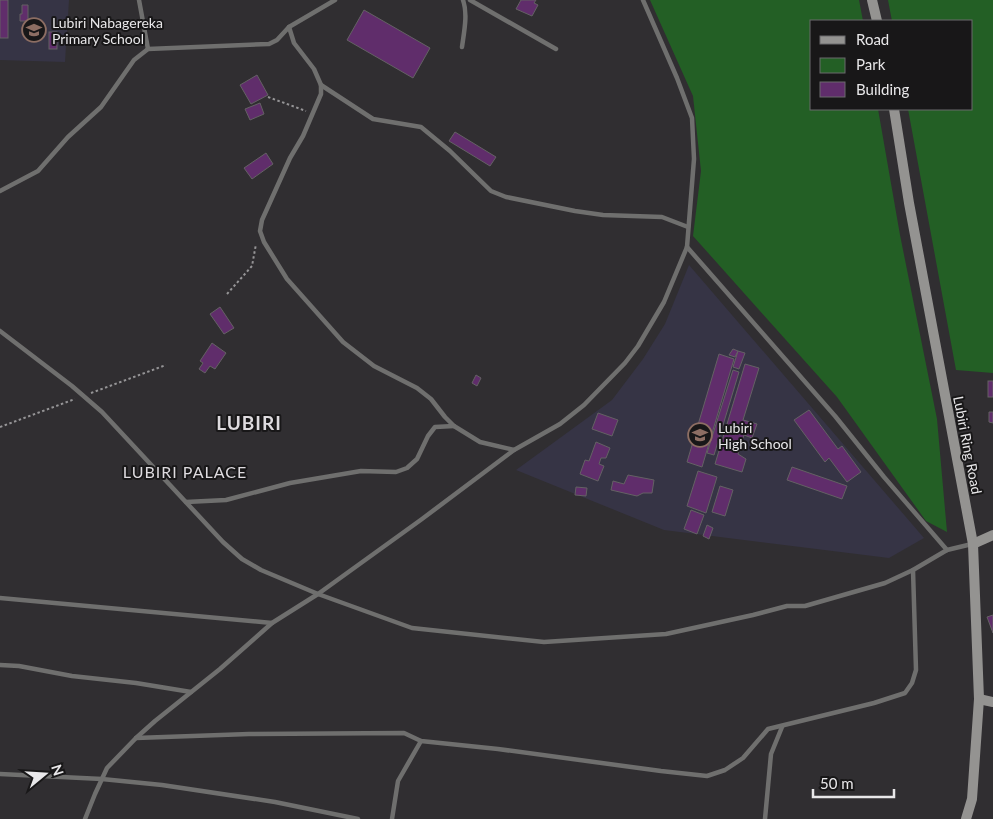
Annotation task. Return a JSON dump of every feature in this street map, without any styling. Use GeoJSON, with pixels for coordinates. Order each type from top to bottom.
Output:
{"type":"FeatureCollection","features":[{"type":"Feature","properties":{"kind":"main road"},"geometry":{"type":"LineString","coordinates":[[872,0],[877,20]]}},
{"type":"Feature","properties":{"kind":"main road","name":"Lubiri Ring Road"},"geometry":{"type":"LineString","coordinates":[[894,110],[909,203],[973,544],[979,699],[972,799],[966,819]]}},
{"type":"Feature","properties":{"kind":"main road"},"geometry":{"type":"LineString","coordinates":[[973,544],[993,535]]}},
{"type":"Feature","properties":{"kind":"main road"},"geometry":{"type":"LineString","coordinates":[[979,699],[993,702]]}},
{"type":"Feature","properties":{"kind":"lane"},"geometry":{"type":"LineString","coordinates":[[139,0],[148,49]]}},
{"type":"Feature","properties":{"kind":"lane"},"geometry":{"type":"LineString","coordinates":[[0,191],[38,170],[68,137],[101,107],[134,60],[148,49],[269,44],[277,40],[289,27],[335,0]]}},
{"type":"Feature","properties":{"kind":"lane"},"geometry":{"type":"LineString","coordinates":[[462,0],[465,6],[462,47]]}},
{"type":"Feature","properties":{"kind":"lane"},"geometry":{"type":"LineString","coordinates":[[470,0],[556,49]]}},
{"type":"Feature","properties":{"kind":"lane"},"geometry":{"type":"LineString","coordinates":[[85,819],[107,768],[136,738],[220,669],[272,623],[318,594],[514,450],[560,424],[584,405],[625,363],[638,346],[664,302],[687,248],[694,159],[692,118],[643,0]]}},
{"type":"Feature","properties":{"kind":"lane"},"geometry":{"type":"LineString","coordinates":[[289,27],[294,43],[302,55],[311,62],[321,85],[321,94],[262,220],[260,231],[264,242],[287,279],[344,342],[374,366],[417,388],[431,399],[445,418],[454,426],[480,442],[514,450]]}},
{"type":"Feature","properties":{"kind":"lane"},"geometry":{"type":"LineString","coordinates":[[321,85],[373,119],[421,127],[450,151],[490,191],[575,211],[603,215],[662,216],[688,227]]}},
{"type":"Feature","properties":{"kind":"lane"},"geometry":{"type":"LineString","coordinates":[[687,248],[834,416],[947,550]]}},
{"type":"Feature","properties":{"kind":"lane"},"geometry":{"type":"LineString","coordinates":[[0,331],[72,386],[102,412],[223,542],[242,559],[261,570],[318,594],[412,628],[544,642],[666,634],[787,606],[805,606],[885,583],[913,570],[947,550],[973,544]]}},
{"type":"Feature","properties":{"kind":"lane"},"geometry":{"type":"LineString","coordinates":[[186,502],[226,500],[290,483],[362,471],[396,472],[407,468],[417,459],[428,436],[435,427],[454,426]]}},
{"type":"Feature","properties":{"kind":"lane"},"geometry":{"type":"LineString","coordinates":[[136,738],[249,734],[404,733],[421,741],[707,776],[725,770],[743,758],[768,729],[874,703],[905,693],[912,683],[916,670],[913,570]]}},
{"type":"Feature","properties":{"kind":"lane"},"geometry":{"type":"LineString","coordinates":[[0,598],[272,623]]}},
{"type":"Feature","properties":{"kind":"lane"},"geometry":{"type":"LineString","coordinates":[[0,665],[19,666],[72,676],[136,683],[191,692]]}},
{"type":"Feature","properties":{"kind":"lane"},"geometry":{"type":"LineString","coordinates":[[765,819],[771,754],[782,727]]}},
{"type":"Feature","properties":{"kind":"lane"},"geometry":{"type":"LineString","coordinates":[[392,819],[398,781],[421,741]]}},
{"type":"Feature","properties":{"kind":"lane"},"geometry":{"type":"LineString","coordinates":[[0,774],[102,779],[162,785],[275,802],[358,819]]}},
{"type":"Feature","properties":{"kind":"path"},"geometry":{"type":"LineString","coordinates":[[268,98],[313,114]]}},
{"type":"Feature","properties":{"kind":"path"},"geometry":{"type":"LineString","coordinates":[[228,294],[252,266],[260,231]]}},
{"type":"Feature","properties":{"kind":"shaded area","name":"Lubiri Nabagereka Primary School"},"geometry":{"type":"Polygon","coordinates":[[[0,0],[69,0],[65,62],[0,60],[0,0]]]}},
{"type":"Feature","properties":{"kind":"shaded area","name":"Lubiri High School"},"geometry":{"type":"Polygon","coordinates":[[[689,265],[924,538],[889,558],[664,530],[516,470],[612,400],[643,359],[665,324],[689,265]]]}},
{"type":"Feature","properties":{"kind":"green space"},"geometry":{"type":"Polygon","coordinates":[[[650,0],[859,0],[863,20],[810,20],[810,110],[878,110],[900,235],[937,419],[947,532],[926,521],[837,397],[693,236],[701,171],[693,96],[650,0]]]}},
{"type":"Feature","properties":{"kind":"green space"},"geometry":{"type":"Polygon","coordinates":[[[888,0],[993,0],[993,373],[956,370],[908,110],[973,110],[973,20],[892,20],[888,0]]]}},
{"type":"Feature","properties":{"kind":"building"},"geometry":{"type":"Polygon","coordinates":[[[0,0],[8,0],[8,38],[0,38],[0,0]]]}},
{"type":"Feature","properties":{"kind":"building"},"geometry":{"type":"Polygon","coordinates":[[[521,0],[536,0],[534,3],[538,5],[532,16],[516,9],[521,0]]]}},
{"type":"Feature","properties":{"kind":"building"},"geometry":{"type":"Polygon","coordinates":[[[22,5],[28,5],[28,21],[20,21],[22,5]]]}},
{"type":"Feature","properties":{"kind":"building"},"geometry":{"type":"Polygon","coordinates":[[[364,10],[430,48],[413,78],[347,40],[364,10]]]}},
{"type":"Feature","properties":{"kind":"building"},"geometry":{"type":"Polygon","coordinates":[[[49,32],[57,32],[57,49],[49,49],[49,32]]]}},
{"type":"Feature","properties":{"kind":"building"},"geometry":{"type":"Polygon","coordinates":[[[257,75],[268,95],[251,104],[240,85],[257,75]]]}},
{"type":"Feature","properties":{"kind":"building"},"geometry":{"type":"Polygon","coordinates":[[[260,103],[264,114],[250,120],[245,109],[260,103]]]}},
{"type":"Feature","properties":{"kind":"building"},"geometry":{"type":"Polygon","coordinates":[[[455,132],[496,157],[490,166],[449,141],[455,132]]]}},
{"type":"Feature","properties":{"kind":"building"},"geometry":{"type":"Polygon","coordinates":[[[266,153],[273,164],[252,179],[244,168],[266,153]]]}},
{"type":"Feature","properties":{"kind":"building"},"geometry":{"type":"Polygon","coordinates":[[[220,307],[234,328],[224,334],[210,314],[220,307]]]}},
{"type":"Feature","properties":{"kind":"building"},"geometry":{"type":"Polygon","coordinates":[[[212,343],[226,353],[215,369],[210,366],[205,373],[199,369],[203,363],[200,361],[212,343]]]}},
{"type":"Feature","properties":{"kind":"building"},"geometry":{"type":"Polygon","coordinates":[[[733,349],[738,351],[735,357],[729,355],[733,349]]]}},
{"type":"Feature","properties":{"kind":"building"},"geometry":{"type":"Polygon","coordinates":[[[738,351],[745,353],[739,369],[733,367],[738,351]]]}},
{"type":"Feature","properties":{"kind":"building"},"geometry":{"type":"Polygon","coordinates":[[[719,354],[734,359],[702,467],[687,462],[719,354]]]}},
{"type":"Feature","properties":{"kind":"building"},"geometry":{"type":"Polygon","coordinates":[[[745,364],[759,368],[743,420],[757,424],[752,438],[744,435],[738,454],[746,459],[742,472],[715,464],[745,364]]]}},
{"type":"Feature","properties":{"kind":"building"},"geometry":{"type":"Polygon","coordinates":[[[733,370],[739,372],[714,455],[707,453],[733,370]]]}},
{"type":"Feature","properties":{"kind":"building"},"geometry":{"type":"Polygon","coordinates":[[[476,375],[481,378],[477,386],[472,383],[476,375]]]}},
{"type":"Feature","properties":{"kind":"building"},"geometry":{"type":"Polygon","coordinates":[[[988,381],[993,381],[993,397],[988,397],[988,381]]]}},
{"type":"Feature","properties":{"kind":"building"},"geometry":{"type":"Polygon","coordinates":[[[809,410],[838,449],[842,446],[861,472],[847,482],[829,458],[825,462],[794,420],[809,410]]]}},
{"type":"Feature","properties":{"kind":"building"},"geometry":{"type":"Polygon","coordinates":[[[989,412],[993,412],[993,423],[989,422],[989,412]]]}},
{"type":"Feature","properties":{"kind":"building"},"geometry":{"type":"Polygon","coordinates":[[[598,413],[618,420],[612,436],[592,429],[598,413]]]}},
{"type":"Feature","properties":{"kind":"building"},"geometry":{"type":"Polygon","coordinates":[[[596,442],[610,448],[606,458],[601,458],[599,464],[604,466],[598,481],[580,474],[585,460],[589,461],[596,442]]]}},
{"type":"Feature","properties":{"kind":"building"},"geometry":{"type":"Polygon","coordinates":[[[792,467],[847,486],[842,499],[787,480],[792,467]]]}},
{"type":"Feature","properties":{"kind":"building"},"geometry":{"type":"Polygon","coordinates":[[[698,471],[717,477],[706,513],[687,506],[698,471]]]}},
{"type":"Feature","properties":{"kind":"building"},"geometry":{"type":"Polygon","coordinates":[[[628,475],[654,480],[652,493],[643,493],[637,496],[611,490],[613,481],[624,484],[628,475]]]}},
{"type":"Feature","properties":{"kind":"building"},"geometry":{"type":"Polygon","coordinates":[[[720,486],[733,490],[725,516],[712,512],[720,486]]]}},
{"type":"Feature","properties":{"kind":"building"},"geometry":{"type":"Polygon","coordinates":[[[576,487],[587,488],[586,496],[575,495],[576,487]]]}},
{"type":"Feature","properties":{"kind":"building"},"geometry":{"type":"Polygon","coordinates":[[[691,510],[704,515],[697,534],[684,529],[691,510]]]}},
{"type":"Feature","properties":{"kind":"building"},"geometry":{"type":"Polygon","coordinates":[[[707,525],[713,528],[709,539],[703,536],[707,525]]]}},
{"type":"Feature","properties":{"kind":"building"},"geometry":{"type":"Polygon","coordinates":[[[993,615],[993,633],[987,617],[993,615]]]}},
{"type":"Feature","properties":{"kind":"place","name":"Lubiri Nabagereka Primary School"},"geometry":{"type":"Point","coordinates":[34,30]}},
{"type":"Feature","properties":{"kind":"place","name":"Lubiri High School"},"geometry":{"type":"Point","coordinates":[700,435]}},
{"type":"Feature","properties":{"kind":"district","name":"LUBIRI"},"geometry":{"type":"Point","coordinates":[249,422]}},
{"type":"Feature","properties":{"kind":"district","name":"LUBIRI PALACE"},"geometry":{"type":"Point","coordinates":[185,471]}}]}
